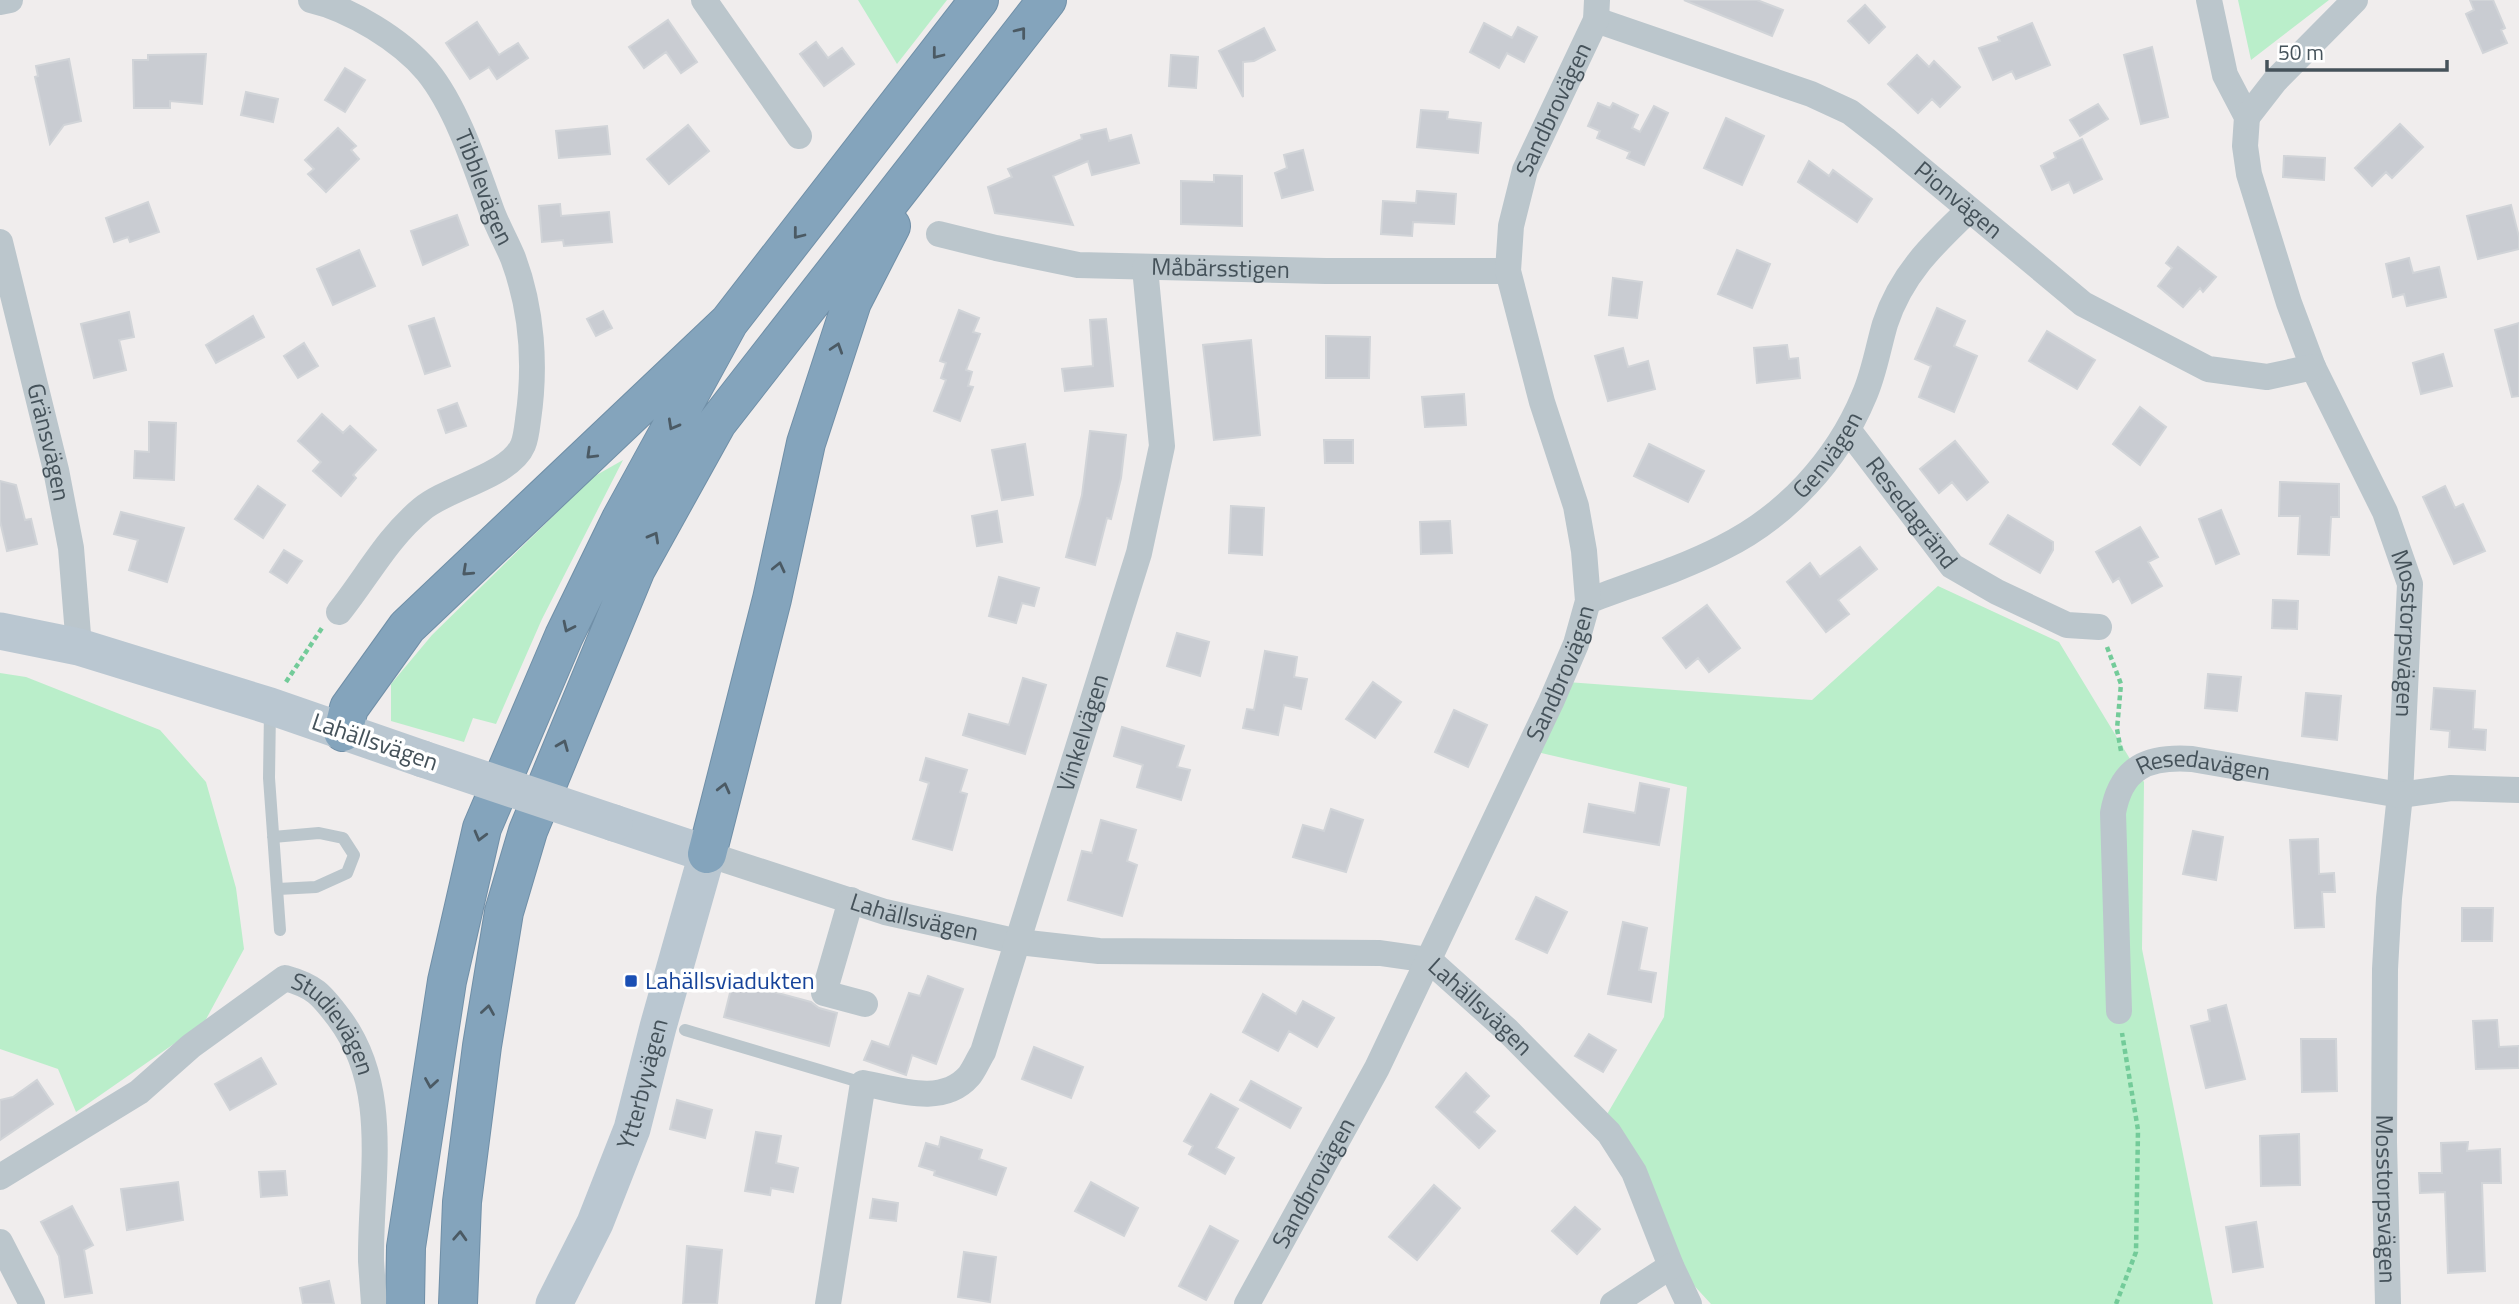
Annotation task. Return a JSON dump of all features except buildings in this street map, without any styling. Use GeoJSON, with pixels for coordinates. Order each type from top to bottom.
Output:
{"type":"FeatureCollection","features":[{"type":"Feature","properties":{"kind":"highway"},"geometry":{"type":"LineString","coordinates":[[343,732],[349,708],[407,626],[729,322],[979,0]]}},
{"type":"Feature","properties":{"kind":"highway"},"geometry":{"type":"LineString","coordinates":[[458,1304],[462,1202],[484,1033],[504,912],[528,831],[636,569],[717,423],[1047,0]]}},
{"type":"Feature","properties":{"kind":"highway"},"geometry":{"type":"LineString","coordinates":[[707,854],[772,599],[806,443],[852,302],[933,143]]}},
{"type":"Feature","properties":{"kind":"highway"},"geometry":{"type":"LineString","coordinates":[[405,1304],[406,1247],[447,981],[482,828],[564,636],[615,530],[729,322]]}},
{"type":"Feature","properties":{"kind":"street"},"geometry":{"type":"LineString","coordinates":[[0,2],[10,0]]}},
{"type":"Feature","properties":{"kind":"street","name":"Tibblevägen"},"geometry":{"type":"LineString","coordinates":[[311,0],[327,4],[361,20],[390,38],[427,71],[451,110],[513,259],[530,327],[531,400],[523,446],[505,466],[468,482],[422,508],[385,547],[339,612]]}},
{"type":"Feature","properties":{"kind":"street"},"geometry":{"type":"LineString","coordinates":[[704,0],[799,136]]}},
{"type":"Feature","properties":{"kind":"street","name":"Mosstorpsvägen"},"geometry":{"type":"LineString","coordinates":[[2208,0],[2225,75],[2247,117],[2245,146],[2249,174],[2289,303],[2313,367],[2385,512],[2410,584],[2400,794],[2385,969],[2384,1142],[2388,1304]]}},
{"type":"Feature","properties":{"kind":"street"},"geometry":{"type":"LineString","coordinates":[[2247,117],[2275,81],[2355,0]]}},
{"type":"Feature","properties":{"kind":"street","name":"Pionvägen"},"geometry":{"type":"LineString","coordinates":[[1597,10],[1811,94],[1850,112],[2082,304],[2208,369],[2267,377],[2313,367]]}},
{"type":"Feature","properties":{"kind":"street","name":"Sandbrovägen"},"geometry":{"type":"LineString","coordinates":[[1247,1304],[1377,1068],[1576,644],[1587,601],[1584,551],[1576,506],[1542,402],[1508,271],[1511,226],[1525,170],[1597,10]]}},
{"type":"Feature","properties":{"kind":"street","name":"Genvägen"},"geometry":{"type":"LineString","coordinates":[[1587,601],[1665,573],[1723,548],[1766,521],[1823,468],[1849,431],[1866,392],[1898,290],[1930,247],[1969,210]]}},
{"type":"Feature","properties":{"kind":"street","name":"Måbärsstigen"},"geometry":{"type":"LineString","coordinates":[[939,233],[1079,265],[1508,271]]}},
{"type":"Feature","properties":{"kind":"street","name":"Gränsvägen"},"geometry":{"type":"LineString","coordinates":[[0,242],[57,470],[71,548],[79,647]]}},
{"type":"Feature","properties":{"kind":"street","name":"Vinkelvägen"},"geometry":{"type":"LineString","coordinates":[[863,1083],[929,1095],[947,1092],[968,1077],[983,1052],[1139,553],[1162,446],[1145,268]]}},
{"type":"Feature","properties":{"kind":"street","name":"Resedagränd"},"geometry":{"type":"LineString","coordinates":[[1849,431],[1952,566],[1997,592],[2067,625],[2099,627]]}},
{"type":"Feature","properties":{"kind":"street","name":"Lahällsvägen"},"geometry":{"type":"LineString","coordinates":[[0,631],[79,647],[270,706],[885,912],[1019,942],[1099,951],[1380,953],[1429,960],[1507,1030],[1609,1133],[1634,1171],[1671,1266],[1689,1304]]}},
{"type":"Feature","properties":{"kind":"street","name":"Resedavägen"},"geometry":{"type":"LineString","coordinates":[[2119,1011],[2113,813],[2116,798],[2125,780],[2144,764],[2171,757],[2400,794],[2451,788],[2519,790]]}},
{"type":"Feature","properties":{"kind":"street","name":"Ytterbyvägen"},"geometry":{"type":"LineString","coordinates":[[554,1304],[595,1223],[632,1129],[707,854]]}},
{"type":"Feature","properties":{"kind":"street"},"geometry":{"type":"LineString","coordinates":[[850,900],[824,993],[865,1004]]}},
{"type":"Feature","properties":{"kind":"street","name":"Studievägen"},"geometry":{"type":"LineString","coordinates":[[0,1177],[139,1092],[191,1046],[285,978],[307,984],[328,1004],[354,1038],[369,1078],[374,1132],[371,1261],[374,1304]]}},
{"type":"Feature","properties":{"kind":"street"},"geometry":{"type":"LineString","coordinates":[[828,1304],[863,1083]]}},
{"type":"Feature","properties":{"kind":"street"},"geometry":{"type":"LineString","coordinates":[[0,1242],[32,1304]]}},
{"type":"Feature","properties":{"kind":"street"},"geometry":{"type":"LineString","coordinates":[[1613,1304],[1671,1266]]}},
{"type":"Feature","properties":{"kind":"lane"},"geometry":{"type":"LineString","coordinates":[[270,706],[269,778],[279,930]]}},
{"type":"Feature","properties":{"kind":"lane"},"geometry":{"type":"LineString","coordinates":[[273,837],[319,833],[343,838],[354,855],[347,873],[316,887],[278,889]]}},
{"type":"Feature","properties":{"kind":"lane","name":"Vinkelvägen"},"geometry":{"type":"LineString","coordinates":[[685,1030],[863,1083]]}},
{"type":"Feature","properties":{"kind":"path"},"geometry":{"type":"LineString","coordinates":[[270,706],[325,624],[339,612]]}},
{"type":"Feature","properties":{"kind":"path"},"geometry":{"type":"LineString","coordinates":[[2099,627],[2121,684],[2117,729],[2125,780]]}},
{"type":"Feature","properties":{"kind":"path"},"geometry":{"type":"LineString","coordinates":[[2116,1304],[2136,1252],[2138,1130],[2119,1011]]}},
{"type":"Feature","properties":{"kind":"green space"},"geometry":{"type":"Polygon","coordinates":[[[858,0],[947,0],[897,64],[858,0]]]}},
{"type":"Feature","properties":{"kind":"green space"},"geometry":{"type":"Polygon","coordinates":[[[2238,0],[2329,0],[2251,60],[2238,0]]]}},
{"type":"Feature","properties":{"kind":"green space"},"geometry":{"type":"Polygon","coordinates":[[[623,460],[542,619],[496,724],[473,718],[464,742],[391,721],[391,684],[432,635],[593,477],[623,460]]]}},
{"type":"Feature","properties":{"kind":"green space"},"geometry":{"type":"Polygon","coordinates":[[[1938,586],[2059,642],[2144,782],[2142,949],[2213,1304],[1711,1304],[1689,1280],[1606,1116],[1664,1017],[1687,787],[1537,752],[1567,682],[1812,700],[1938,586]]]}},
{"type":"Feature","properties":{"kind":"green space"},"geometry":{"type":"Polygon","coordinates":[[[0,673],[26,677],[160,730],[206,782],[236,888],[244,949],[204,1023],[76,1112],[58,1069],[0,1049],[0,673]]]}},
{"type":"Feature","properties":{"kind":"place","name":"Lahällsviadukten"},"geometry":{"type":"Point","coordinates":[631,981]}}]}
